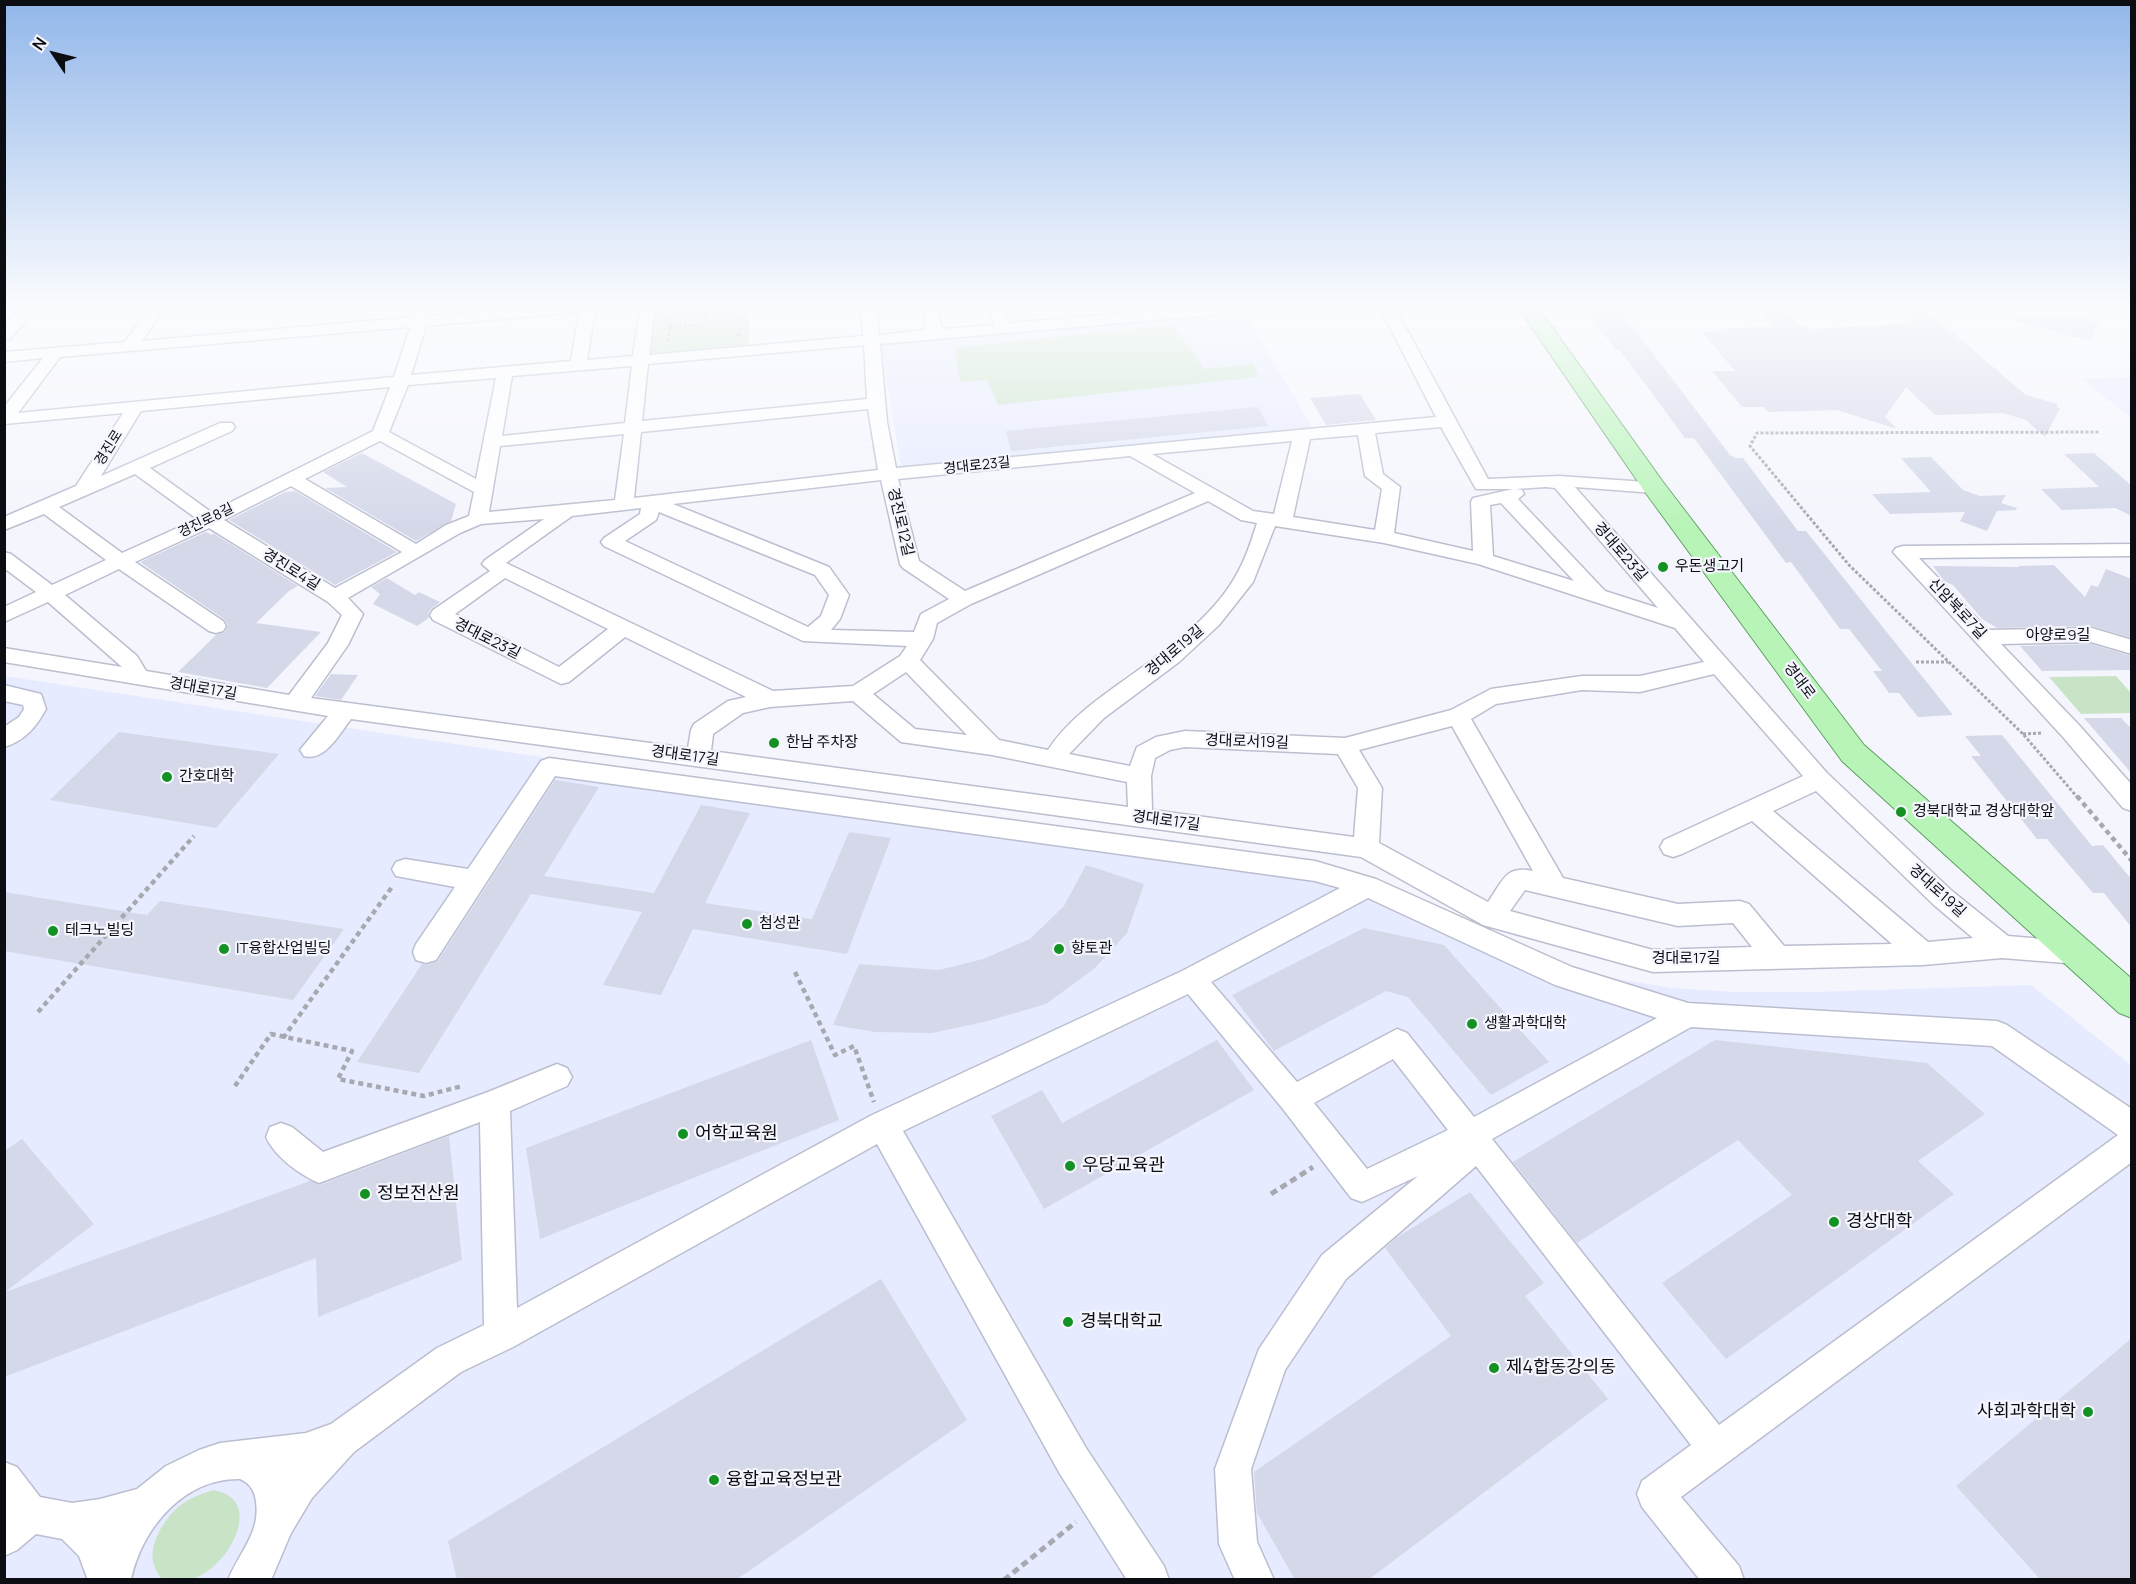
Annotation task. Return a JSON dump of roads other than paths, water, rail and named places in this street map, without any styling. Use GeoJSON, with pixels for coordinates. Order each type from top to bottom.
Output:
{"type":"FeatureCollection","features":[{"type":"Feature","properties":{"kind":"main road","name":"경대로"},"geometry":{"type":"LineString","coordinates":[[1579,380],[1654,487],[1853,753],[2132,1002]]}},
{"type":"Feature","properties":{"kind":"street","name":"경진로"},"geometry":{"type":"LineString","coordinates":[[4,419],[34,380]]}},
{"type":"Feature","properties":{"kind":"street","name":"경진로"},"geometry":{"type":"LineString","coordinates":[[4,419],[414,380]]}},
{"type":"Feature","properties":{"kind":"street"},"geometry":{"type":"LineString","coordinates":[[478,519],[503,380]]}},
{"type":"Feature","properties":{"kind":"street"},"geometry":{"type":"LineString","coordinates":[[624,505],[638,380]]}},
{"type":"Feature","properties":{"kind":"street","name":"경진로12길"},"geometry":{"type":"LineString","coordinates":[[875,380],[876,403],[889,474],[910,564],[964,599]]}},
{"type":"Feature","properties":{"kind":"street"},"geometry":{"type":"LineString","coordinates":[[1426,380],[1482,485],[1559,481],[1654,487]]}},
{"type":"Feature","properties":{"kind":"street"},"geometry":{"type":"LineString","coordinates":[[402,381],[380,434],[482,489]]}},
{"type":"Feature","properties":{"kind":"street"},"geometry":{"type":"LineString","coordinates":[[491,442],[876,403]]}},
{"type":"Feature","properties":{"kind":"street","name":"경진로"},"geometry":{"type":"LineString","coordinates":[[83,490],[135,407]]}},
{"type":"Feature","properties":{"kind":"street","name":"경대로23길"},"geometry":{"type":"LineString","coordinates":[[334,597],[453,529],[478,519],[624,505],[889,474],[1447,421]]}},
{"type":"Feature","properties":{"kind":"street"},"geometry":{"type":"LineString","coordinates":[[10,518],[46,506],[226,427]]}},
{"type":"Feature","properties":{"kind":"street"},"geometry":{"type":"LineString","coordinates":[[1365,428],[1374,476],[1391,487],[1384,537]]}},
{"type":"Feature","properties":{"kind":"street","name":"경진로8길"},"geometry":{"type":"LineString","coordinates":[[4,615],[210,520],[380,434]]}},
{"type":"Feature","properties":{"kind":"street","name":"경대로19길"},"geometry":{"type":"LineString","coordinates":[[1054,759],[1063,745],[1096,712],[1171,657],[1212,620],[1243,582],[1274,521],[1293,474],[1302,434]]}},
{"type":"Feature","properties":{"kind":"street","name":"경대로19길"},"geometry":{"type":"LineString","coordinates":[[1132,450],[1248,516],[1384,537],[1483,559],[1598,594],[1682,623],[1819,779],[1943,898],[2002,947]]}},
{"type":"Feature","properties":{"kind":"street","name":"경진로4길"},"geometry":{"type":"LineString","coordinates":[[137,467],[210,520],[334,597],[353,614],[337,645],[295,704]]}},
{"type":"Feature","properties":{"kind":"street"},"geometry":{"type":"LineString","coordinates":[[291,479],[416,552]]}},
{"type":"Feature","properties":{"kind":"street"},"geometry":{"type":"LineString","coordinates":[[1483,559],[1480,502],[1559,481]]}},
{"type":"Feature","properties":{"kind":"street","name":"경대로23길"},"geometry":{"type":"LineString","coordinates":[[1559,481],[1682,623]]}},
{"type":"Feature","properties":{"kind":"street"},"geometry":{"type":"LineString","coordinates":[[698,758],[702,730],[736,707],[770,699],[858,693],[908,661],[921,639],[928,619],[964,599],[1209,494]]}},
{"type":"Feature","properties":{"kind":"street","name":"경대로19길"},"geometry":{"type":"LineString","coordinates":[[1505,496],[1598,594]]}},
{"type":"Feature","properties":{"kind":"street"},"geometry":{"type":"LineString","coordinates":[[810,636],[830,619],[839,595],[822,571],[651,501],[649,516],[611,542],[810,636],[921,639]]}},
{"type":"Feature","properties":{"kind":"street"},"geometry":{"type":"LineString","coordinates":[[46,506],[120,561],[216,626]]}},
{"type":"Feature","properties":{"kind":"street","name":"경대로23길"},"geometry":{"type":"LineString","coordinates":[[567,511],[492,564],[504,570],[440,615],[561,677],[623,628]]}},
{"type":"Feature","properties":{"kind":"street","name":"신암북로7길"},"geometry":{"type":"LineString","coordinates":[[2086,549],[2132,564]]}},
{"type":"Feature","properties":{"kind":"street","name":"신암북로7길"},"geometry":{"type":"LineString","coordinates":[[2132,550],[1903,552],[2071,731],[2132,802]]}},
{"type":"Feature","properties":{"kind":"street"},"geometry":{"type":"LineString","coordinates":[[4,558],[50,593],[129,661],[138,677]]}},
{"type":"Feature","properties":{"kind":"street"},"geometry":{"type":"LineString","coordinates":[[504,570],[770,699]]}},
{"type":"Feature","properties":{"kind":"street","name":"아양로9길"},"geometry":{"type":"LineString","coordinates":[[1983,637],[2092,635],[2132,646]]}},
{"type":"Feature","properties":{"kind":"street","name":"경대로17길"},"geometry":{"type":"LineString","coordinates":[[4,655],[295,704],[1366,848],[1492,917],[1653,962],[1923,954],[2002,947]]}},
{"type":"Feature","properties":{"kind":"street"},"geometry":{"type":"LineString","coordinates":[[908,661],[992,747]]}},
{"type":"Feature","properties":{"kind":"street","name":"경대로서19길"},"geometry":{"type":"LineString","coordinates":[[1139,776],[1145,753],[1164,743],[1185,739],[1345,746],[1458,716],[1491,697],[1582,682],[1640,684],[1720,665]]}},
{"type":"Feature","properties":{"kind":"street"},"geometry":{"type":"LineString","coordinates":[[4,693],[33,699],[35,709],[27,723],[4,739]]}},
{"type":"Feature","properties":{"kind":"street"},"geometry":{"type":"LineString","coordinates":[[858,693],[909,736],[992,747],[1139,776],[1140,817]]}},
{"type":"Feature","properties":{"kind":"street"},"geometry":{"type":"LineString","coordinates":[[312,750],[345,711]]}},
{"type":"Feature","properties":{"kind":"street"},"geometry":{"type":"LineString","coordinates":[[1458,716],[1555,886]]}},
{"type":"Feature","properties":{"kind":"street"},"geometry":{"type":"LineString","coordinates":[[1345,746],[1370,788],[1366,848]]}},
{"type":"Feature","properties":{"kind":"street"},"geometry":{"type":"LineString","coordinates":[[426,952],[549,767],[1315,871],[1367,886],[1565,977],[1688,1015],[1997,1034],[2132,1126]]}},
{"type":"Feature","properties":{"kind":"street"},"geometry":{"type":"LineString","coordinates":[[1673,847],[1819,779]]}},
{"type":"Feature","properties":{"kind":"street"},"geometry":{"type":"LineString","coordinates":[[1755,810],[1923,954]]}},
{"type":"Feature","properties":{"kind":"street"},"geometry":{"type":"LineString","coordinates":[[405,869],[474,880]]}},
{"type":"Feature","properties":{"kind":"street"},"geometry":{"type":"LineString","coordinates":[[1492,917],[1519,878],[1678,915],[1740,912],[1777,958]]}},
{"type":"Feature","properties":{"kind":"street"},"geometry":{"type":"LineString","coordinates":[[273,1528],[299,1485],[341,1439],[448,1360],[501,1335],[883,1125],[1192,979],[1367,886]]}},
{"type":"Feature","properties":{"kind":"street"},"geometry":{"type":"LineString","coordinates":[[2002,947],[2078,953]]}},
{"type":"Feature","properties":{"kind":"street"},"geometry":{"type":"LineString","coordinates":[[1192,979],[1293,1099],[1362,1186],[1474,1140],[1688,1015]]}},
{"type":"Feature","properties":{"kind":"street"},"geometry":{"type":"LineString","coordinates":[[1293,1099],[1397,1042],[1716,1449]]}},
{"type":"Feature","properties":{"kind":"street"},"geometry":{"type":"LineString","coordinates":[[280,1137],[319,1168],[495,1103],[557,1077]]}},
{"type":"Feature","properties":{"kind":"street"},"geometry":{"type":"LineString","coordinates":[[495,1103],[501,1335]]}},
{"type":"Feature","properties":{"kind":"street"},"geometry":{"type":"LineString","coordinates":[[883,1125],[1073,1461],[1150,1580]]}},
{"type":"Feature","properties":{"kind":"street"},"geometry":{"type":"LineString","coordinates":[[1255,1580],[1238,1544],[1233,1469],[1270,1361],[1334,1267],[1474,1140]]}},
{"type":"Feature","properties":{"kind":"street"},"geometry":{"type":"LineString","coordinates":[[1723,1579],[1655,1494],[2132,1143]]}},
{"type":"Feature","properties":{"kind":"street"},"geometry":{"type":"LineString","coordinates":[[237,1461],[306,1451],[341,1439]]}},
{"type":"Feature","properties":{"kind":"street"},"geometry":{"type":"LineString","coordinates":[[110,1580],[115,1560],[128,1531],[147,1505],[171,1483],[198,1467],[223,1460],[246,1462],[264,1471],[274,1490],[276,1514],[270,1541],[247,1580]]}},
{"type":"Feature","properties":{"kind":"street"},"geometry":{"type":"LineString","coordinates":[[4,1480],[17,1526],[100,1518],[147,1505]]}},
{"type":"Feature","properties":{"kind":"street"},"geometry":{"type":"LineString","coordinates":[[72,1522],[92,1543],[110,1580]]}},
{"type":"Feature","properties":{"kind":"place","name":"우돈생고기"},"geometry":{"type":"Point","coordinates":[1663,567]}},
{"type":"Feature","properties":{"kind":"place","name":"한남 주차장"},"geometry":{"type":"Point","coordinates":[774,743]}},
{"type":"Feature","properties":{"kind":"place","name":"간호대학"},"geometry":{"type":"Point","coordinates":[167,777]}},
{"type":"Feature","properties":{"kind":"place","name":"경북대학교 경상대학앞"},"geometry":{"type":"Point","coordinates":[1901,812]}},
{"type":"Feature","properties":{"kind":"place","name":"첨성관"},"geometry":{"type":"Point","coordinates":[747,924]}},
{"type":"Feature","properties":{"kind":"place","name":"테크노빌딩"},"geometry":{"type":"Point","coordinates":[53,931]}},
{"type":"Feature","properties":{"kind":"place","name":"IT융합산업빌딩"},"geometry":{"type":"Point","coordinates":[224,949]}},
{"type":"Feature","properties":{"kind":"place","name":"향토관"},"geometry":{"type":"Point","coordinates":[1059,949]}},
{"type":"Feature","properties":{"kind":"place","name":"생활과학대학"},"geometry":{"type":"Point","coordinates":[1472,1024]}},
{"type":"Feature","properties":{"kind":"place","name":"어학교육원"},"geometry":{"type":"Point","coordinates":[683,1134]}},
{"type":"Feature","properties":{"kind":"place","name":"우당교육관"},"geometry":{"type":"Point","coordinates":[1070,1166]}},
{"type":"Feature","properties":{"kind":"place","name":"정보전산원"},"geometry":{"type":"Point","coordinates":[365,1194]}},
{"type":"Feature","properties":{"kind":"place","name":"경상대학"},"geometry":{"type":"Point","coordinates":[1834,1222]}},
{"type":"Feature","properties":{"kind":"place","name":"경북대학교"},"geometry":{"type":"Point","coordinates":[1068,1322]}},
{"type":"Feature","properties":{"kind":"place","name":"제4합동강의동"},"geometry":{"type":"Point","coordinates":[1494,1368]}},
{"type":"Feature","properties":{"kind":"place","name":"사회과학대학"},"geometry":{"type":"Point","coordinates":[2088,1412]}},
{"type":"Feature","properties":{"kind":"place","name":"융합교육정보관"},"geometry":{"type":"Point","coordinates":[714,1480]}}]}
